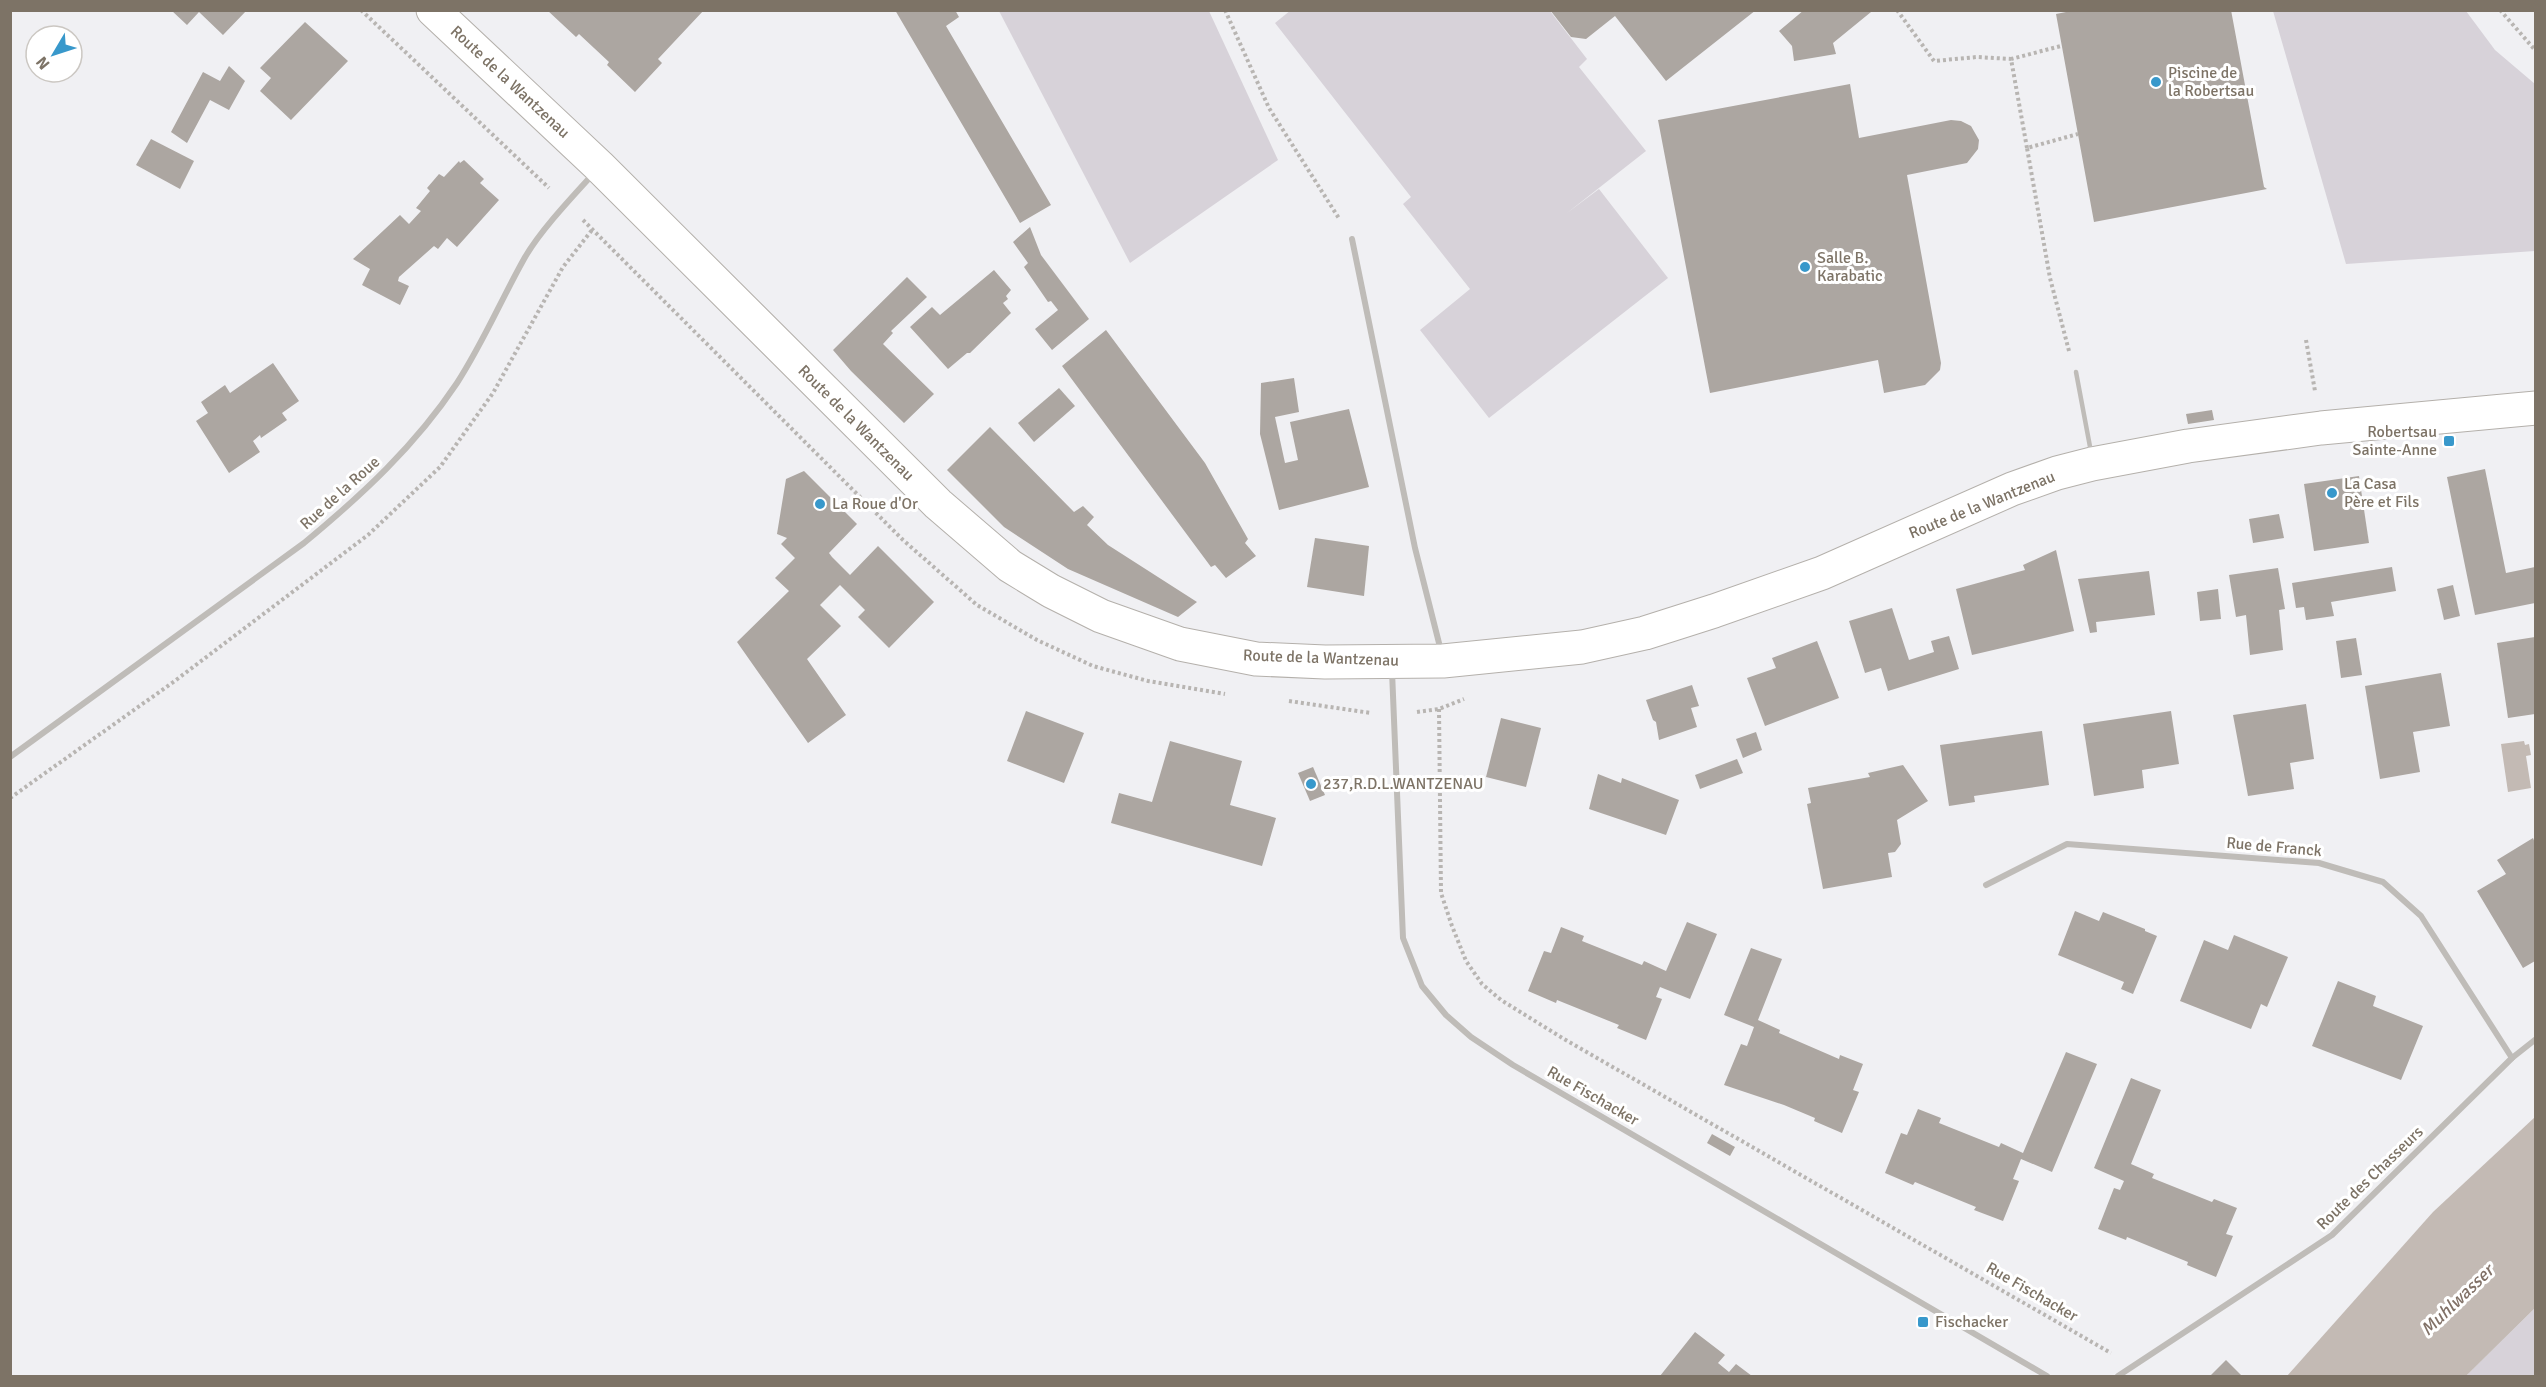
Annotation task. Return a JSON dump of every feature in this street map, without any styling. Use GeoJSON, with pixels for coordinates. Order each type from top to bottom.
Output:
{"type":"FeatureCollection","features":[{"type":"Feature","properties":{"kind":"main road","name":"Route de la Wantzenau"},"geometry":{"type":"LineString","coordinates":[[433,10],[599,166],[938,504],[977,539],[1018,571],[1051,591],[1101,616],[1180,644],[1256,659],[1443,661],[1581,647],[1645,633],[1822,573],[2012,489],[2057,473],[2092,464],[2176,448],[2321,428],[2535,408]]}},
{"type":"Feature","properties":{"kind":"street","name":"Rue de la Roue"},"geometry":{"type":"LineString","coordinates":[[10,757],[304,543],[349,506],[387,470],[410,446],[458,382],[489,329],[525,256],[599,166]]}},
{"type":"Feature","properties":{"kind":"street"},"geometry":{"type":"LineString","coordinates":[[1352,239],[1415,548],[1443,661]]}},
{"type":"Feature","properties":{"kind":"street","name":"Rue Fischacker"},"geometry":{"type":"LineString","coordinates":[[1391,662],[1403,938],[1422,986],[1446,1015],[1471,1037],[1513,1065],[2047,1377]]}},
{"type":"Feature","properties":{"kind":"street","name":"Rue de Franck"},"geometry":{"type":"LineString","coordinates":[[1986,885],[2067,844],[2319,863],[2383,882],[2421,916],[2512,1058]]}},
{"type":"Feature","properties":{"kind":"street","name":"Route des Chasseurs"},"geometry":{"type":"LineString","coordinates":[[2118,1377],[2132,1365],[2332,1235],[2512,1058],[2535,1039]]}},
{"type":"Feature","properties":{"kind":"lane"},"geometry":{"type":"LineString","coordinates":[[2076,372],[2092,464]]}},
{"type":"Feature","properties":{"kind":"path"},"geometry":{"type":"LineString","coordinates":[[361,10],[549,188]]}},
{"type":"Feature","properties":{"kind":"path"},"geometry":{"type":"LineString","coordinates":[[1226,10],[1269,108],[1352,239]]}},
{"type":"Feature","properties":{"kind":"path"},"geometry":{"type":"LineString","coordinates":[[1897,10],[1934,61],[1977,57],[2011,59],[2061,46]]}},
{"type":"Feature","properties":{"kind":"path"},"geometry":{"type":"LineString","coordinates":[[2500,10],[2535,51]]}},
{"type":"Feature","properties":{"kind":"path"},"geometry":{"type":"LineString","coordinates":[[2011,59],[2050,278],[2076,372]]}},
{"type":"Feature","properties":{"kind":"path"},"geometry":{"type":"LineString","coordinates":[[2027,148],[2078,134]]}},
{"type":"Feature","properties":{"kind":"path","name":"Rue Fischacker"},"geometry":{"type":"LineString","coordinates":[[1468,698],[1439,709],[1441,892],[1466,961],[1482,984],[1501,1000],[1564,1039],[2132,1365]]}},
{"type":"Feature","properties":{"kind":"shaded area"},"geometry":{"type":"Polygon","coordinates":[[[1291,10],[1550,11],[1587,59],[1579,67],[1646,151],[1567,213],[1599,189],[1668,278],[1489,418],[1420,330],[1470,289],[1403,204],[1411,197],[1275,23],[1291,10]]]}},
{"type":"Feature","properties":{"kind":"shaded area"},"geometry":{"type":"Polygon","coordinates":[[[999,11],[1209,11],[1278,160],[1130,263],[999,11]]]}},
{"type":"Feature","properties":{"kind":"shaded area"},"geometry":{"type":"Polygon","coordinates":[[[2273,11],[2466,11],[2495,50],[2535,84],[2535,251],[2346,264],[2273,11]]]}},
{"type":"Feature","properties":{"kind":"shaded area"},"geometry":{"type":"Polygon","coordinates":[[[2535,1308],[2535,1376],[2466,1376],[2535,1308]]]}},
{"type":"Feature","properties":{"kind":"water"},"geometry":{"type":"Polygon","coordinates":[[[2524,741],[2525,745],[2529,744],[2531,755],[2526,756],[2531,788],[2508,792],[2501,744],[2524,741]]]}},
{"type":"Feature","properties":{"kind":"water","name":"Muhlwasser"},"geometry":{"type":"Polygon","coordinates":[[[2535,1117],[2535,1308],[2466,1376],[2287,1376],[2433,1212],[2535,1117]]]}},
{"type":"Feature","properties":{"kind":"building"},"geometry":{"type":"Polygon","coordinates":[[[171,10],[247,10],[223,35],[199,12],[187,25],[171,10]]]}},
{"type":"Feature","properties":{"kind":"building"},"geometry":{"type":"Polygon","coordinates":[[[547,10],[704,10],[658,59],[662,63],[635,92],[607,65],[609,62],[579,34],[576,37],[547,10]]]}},
{"type":"Feature","properties":{"kind":"building"},"geometry":{"type":"Polygon","coordinates":[[[895,10],[955,10],[959,17],[946,26],[1051,205],[1020,223],[895,10]]]}},
{"type":"Feature","properties":{"kind":"building"},"geometry":{"type":"Polygon","coordinates":[[[1550,10],[1756,10],[1666,81],[1615,16],[1586,39],[1571,37],[1550,10]]]}},
{"type":"Feature","properties":{"kind":"building"},"geometry":{"type":"Polygon","coordinates":[[[1804,10],[1869,10],[1871,12],[1833,43],[1836,54],[1794,61],[1792,46],[1779,31],[1804,10]]]}},
{"type":"Feature","properties":{"kind":"building","name":"Piscine de la Robertsau"},"geometry":{"type":"Polygon","coordinates":[[[2076,10],[2231,10],[2264,187],[2267,189],[2094,222],[2056,14],[2076,10]]]}},
{"type":"Feature","properties":{"kind":"building"},"geometry":{"type":"Polygon","coordinates":[[[305,22],[348,61],[291,120],[260,91],[271,78],[260,68],[305,22]]]}},
{"type":"Feature","properties":{"kind":"building"},"geometry":{"type":"Polygon","coordinates":[[[229,66],[245,81],[229,110],[210,100],[187,143],[171,132],[203,72],[220,81],[229,66]]]}},
{"type":"Feature","properties":{"kind":"building","name":"Salle B. Karabatic"},"geometry":{"type":"Polygon","coordinates":[[[1850,84],[1859,138],[1951,120],[1961,121],[1971,126],[1979,140],[1978,149],[1967,163],[1907,175],[1941,363],[1940,370],[1925,385],[1884,393],[1878,360],[1710,393],[1658,120],[1850,84]]]}},
{"type":"Feature","properties":{"kind":"building"},"geometry":{"type":"Polygon","coordinates":[[[151,139],[194,161],[180,189],[136,165],[151,139]]]}},
{"type":"Feature","properties":{"kind":"building"},"geometry":{"type":"Polygon","coordinates":[[[464,160],[484,179],[480,183],[499,200],[457,247],[447,238],[438,249],[434,246],[399,277],[398,281],[409,286],[400,305],[362,285],[370,269],[353,259],[400,215],[409,224],[421,211],[416,208],[430,191],[427,188],[439,174],[444,177],[459,161],[460,163],[464,160]]]}},
{"type":"Feature","properties":{"kind":"building"},"geometry":{"type":"Polygon","coordinates":[[[1030,227],[1041,255],[1089,319],[1052,350],[1035,329],[1058,310],[1051,301],[1048,302],[1024,267],[1028,263],[1013,242],[1030,227]]]}},
{"type":"Feature","properties":{"kind":"building"},"geometry":{"type":"Polygon","coordinates":[[[994,270],[1011,290],[1006,296],[1008,299],[1003,303],[1011,313],[970,353],[948,369],[910,327],[932,307],[940,315],[994,270]]]}},
{"type":"Feature","properties":{"kind":"building"},"geometry":{"type":"Polygon","coordinates":[[[907,277],[927,297],[891,331],[893,333],[883,344],[934,394],[904,423],[833,350],[907,277]]]}},
{"type":"Feature","properties":{"kind":"building"},"geometry":{"type":"Polygon","coordinates":[[[1106,330],[1205,463],[1248,539],[1245,543],[1256,556],[1226,578],[1215,565],[1211,567],[1062,366],[1106,330]]]}},
{"type":"Feature","properties":{"kind":"building"},"geometry":{"type":"Polygon","coordinates":[[[273,363],[299,401],[282,413],[287,420],[253,441],[260,452],[229,473],[196,421],[208,413],[201,402],[225,385],[230,393],[273,363]]]}},
{"type":"Feature","properties":{"kind":"building"},"geometry":{"type":"Polygon","coordinates":[[[1294,378],[1299,412],[1275,417],[1285,463],[1298,460],[1290,422],[1349,409],[1369,487],[1279,510],[1260,434],[1261,383],[1294,378]]]}},
{"type":"Feature","properties":{"kind":"building"},"geometry":{"type":"Polygon","coordinates":[[[1059,388],[1075,406],[1034,442],[1018,423],[1059,388]]]}},
{"type":"Feature","properties":{"kind":"building"},"geometry":{"type":"Polygon","coordinates":[[[2212,410],[2214,420],[2188,424],[2186,414],[2212,410]]]}},
{"type":"Feature","properties":{"kind":"building"},"geometry":{"type":"Polygon","coordinates":[[[990,427],[1074,512],[1083,506],[1094,517],[1087,525],[1108,545],[1197,602],[1178,617],[1068,569],[1004,527],[947,470],[990,427]]]}},
{"type":"Feature","properties":{"kind":"building"},"geometry":{"type":"Polygon","coordinates":[[[2485,469],[2506,573],[2535,567],[2535,603],[2475,615],[2447,477],[2485,469]]]}},
{"type":"Feature","properties":{"kind":"building"},"geometry":{"type":"Polygon","coordinates":[[[804,471],[857,524],[829,553],[832,557],[850,575],[878,546],[934,602],[889,648],[858,617],[865,610],[840,585],[820,605],[841,626],[807,659],[846,715],[808,743],[737,642],[789,591],[775,578],[795,558],[781,544],[787,538],[777,534],[786,479],[804,471]]]}},
{"type":"Feature","properties":{"kind":"building"},"geometry":{"type":"Polygon","coordinates":[[[2359,476],[2369,543],[2314,551],[2304,484],[2359,476]]]}},
{"type":"Feature","properties":{"kind":"building"},"geometry":{"type":"Polygon","coordinates":[[[2279,514],[2284,538],[2253,543],[2249,519],[2279,514]]]}},
{"type":"Feature","properties":{"kind":"building"},"geometry":{"type":"Polygon","coordinates":[[[1315,538],[1369,546],[1364,596],[1307,587],[1315,538]]]}},
{"type":"Feature","properties":{"kind":"building"},"geometry":{"type":"Polygon","coordinates":[[[2056,550],[2074,631],[1972,655],[1956,589],[2025,570],[2023,565],[2056,550]]]}},
{"type":"Feature","properties":{"kind":"building"},"geometry":{"type":"Polygon","coordinates":[[[2392,567],[2396,591],[2331,602],[2334,616],[2306,620],[2304,607],[2296,608],[2292,583],[2392,567]]]}},
{"type":"Feature","properties":{"kind":"building"},"geometry":{"type":"Polygon","coordinates":[[[2278,568],[2285,609],[2279,610],[2283,650],[2250,655],[2246,615],[2236,617],[2229,575],[2278,568]]]}},
{"type":"Feature","properties":{"kind":"building"},"geometry":{"type":"Polygon","coordinates":[[[2149,571],[2155,615],[2096,622],[2097,632],[2090,633],[2078,579],[2149,571]]]}},
{"type":"Feature","properties":{"kind":"building"},"geometry":{"type":"Polygon","coordinates":[[[2453,585],[2460,616],[2444,620],[2437,589],[2453,585]]]}},
{"type":"Feature","properties":{"kind":"building"},"geometry":{"type":"Polygon","coordinates":[[[2218,589],[2221,619],[2200,621],[2197,592],[2218,589]]]}},
{"type":"Feature","properties":{"kind":"building"},"geometry":{"type":"Polygon","coordinates":[[[1892,608],[1909,660],[1934,652],[1931,641],[1949,636],[1959,669],[1888,691],[1881,668],[1865,673],[1849,621],[1892,608]]]}},
{"type":"Feature","properties":{"kind":"building"},"geometry":{"type":"Polygon","coordinates":[[[2535,637],[2535,714],[2508,718],[2497,643],[2535,637]]]}},
{"type":"Feature","properties":{"kind":"building"},"geometry":{"type":"Polygon","coordinates":[[[2356,638],[2362,675],[2341,678],[2336,641],[2356,638]]]}},
{"type":"Feature","properties":{"kind":"building"},"geometry":{"type":"Polygon","coordinates":[[[1817,641],[1839,698],[1765,726],[1747,678],[1776,668],[1772,658],[1817,641]]]}},
{"type":"Feature","properties":{"kind":"building"},"geometry":{"type":"Polygon","coordinates":[[[2441,673],[2450,726],[2413,732],[2420,772],[2380,779],[2365,686],[2441,673]]]}},
{"type":"Feature","properties":{"kind":"building"},"geometry":{"type":"Polygon","coordinates":[[[1692,685],[1699,706],[1691,708],[1697,727],[1659,740],[1656,722],[1653,720],[1646,700],[1692,685]]]}},
{"type":"Feature","properties":{"kind":"building"},"geometry":{"type":"Polygon","coordinates":[[[2306,704],[2314,759],[2290,763],[2294,789],[2248,796],[2233,715],[2306,704]]]}},
{"type":"Feature","properties":{"kind":"building"},"geometry":{"type":"Polygon","coordinates":[[[1026,711],[1084,733],[1064,783],[1007,761],[1026,711]]]}},
{"type":"Feature","properties":{"kind":"building"},"geometry":{"type":"Polygon","coordinates":[[[2171,711],[2179,764],[2142,770],[2144,788],[2094,796],[2083,724],[2171,711]]]}},
{"type":"Feature","properties":{"kind":"building"},"geometry":{"type":"Polygon","coordinates":[[[1501,718],[1541,728],[1526,787],[1486,777],[1501,718]]]}},
{"type":"Feature","properties":{"kind":"building"},"geometry":{"type":"Polygon","coordinates":[[[2042,731],[2049,785],[1974,796],[1975,802],[1949,806],[1940,745],[2042,731]]]}},
{"type":"Feature","properties":{"kind":"building"},"geometry":{"type":"Polygon","coordinates":[[[1756,732],[1762,750],[1743,758],[1736,739],[1756,732]]]}},
{"type":"Feature","properties":{"kind":"building"},"geometry":{"type":"Polygon","coordinates":[[[1170,741],[1242,761],[1230,805],[1276,818],[1262,866],[1111,823],[1119,793],[1152,802],[1170,741]]]}},
{"type":"Feature","properties":{"kind":"building"},"geometry":{"type":"Polygon","coordinates":[[[1737,759],[1743,773],[1700,789],[1695,775],[1737,759]]]}},
{"type":"Feature","properties":{"kind":"building"},"geometry":{"type":"Polygon","coordinates":[[[1903,765],[1928,801],[1897,820],[1901,844],[1895,852],[1888,853],[1892,877],[1823,889],[1807,804],[1811,803],[1808,788],[1870,777],[1868,773],[1903,765]]]}},
{"type":"Feature","properties":{"kind":"building","name":"237,R.D.L.WANTZENAU"},"geometry":{"type":"Polygon","coordinates":[[[1313,767],[1325,795],[1310,801],[1298,773],[1313,767]]]}},
{"type":"Feature","properties":{"kind":"building"},"geometry":{"type":"Polygon","coordinates":[[[1598,774],[1621,783],[1622,778],[1679,800],[1666,835],[1589,809],[1598,774]]]}},
{"type":"Feature","properties":{"kind":"building"},"geometry":{"type":"Polygon","coordinates":[[[2533,838],[2535,843],[2535,961],[2523,968],[2477,891],[2506,874],[2497,860],[2533,838]]]}},
{"type":"Feature","properties":{"kind":"building"},"geometry":{"type":"Polygon","coordinates":[[[2075,911],[2099,921],[2103,912],[2157,936],[2133,994],[2121,989],[2124,982],[2058,955],[2075,911]]]}},
{"type":"Feature","properties":{"kind":"building"},"geometry":{"type":"Polygon","coordinates":[[[1687,922],[1717,934],[1690,999],[1660,987],[1656,997],[1662,999],[1646,1040],[1617,1028],[1619,1025],[1528,991],[1544,951],[1551,953],[1561,927],[1584,936],[1582,941],[1642,965],[1644,961],[1666,971],[1687,922]]]}},
{"type":"Feature","properties":{"kind":"building"},"geometry":{"type":"Polygon","coordinates":[[[2234,935],[2288,957],[2267,1007],[2261,1004],[2251,1029],[2180,1001],[2204,940],[2228,950],[2234,935]]]}},
{"type":"Feature","properties":{"kind":"building"},"geometry":{"type":"Polygon","coordinates":[[[1751,948],[1782,959],[1758,1020],[1780,1030],[1779,1033],[1839,1059],[1840,1055],[1863,1064],[1853,1090],[1859,1092],[1842,1133],[1784,1105],[1724,1085],[1741,1044],[1747,1046],[1754,1027],[1724,1015],[1751,948]]]}},
{"type":"Feature","properties":{"kind":"building"},"geometry":{"type":"Polygon","coordinates":[[[2338,981],[2376,996],[2373,1006],[2423,1026],[2401,1080],[2312,1046],[2338,981]]]}},
{"type":"Feature","properties":{"kind":"building"},"geometry":{"type":"Polygon","coordinates":[[[2066,1052],[2097,1064],[2052,1172],[2021,1159],[2013,1179],[2019,1181],[2003,1221],[1974,1210],[1976,1207],[1915,1182],[1913,1185],[1885,1173],[1901,1133],[1907,1135],[1918,1109],[1941,1118],[1939,1123],[1999,1147],[2001,1143],[2023,1153],[2066,1052]]]}},
{"type":"Feature","properties":{"kind":"building"},"geometry":{"type":"Polygon","coordinates":[[[2131,1078],[2161,1090],[2131,1164],[2154,1174],[2152,1178],[2212,1202],[2214,1199],[2237,1208],[2226,1234],[2233,1236],[2216,1277],[2187,1265],[2188,1262],[2127,1237],[2126,1240],[2098,1229],[2114,1188],[2120,1190],[2124,1181],[2094,1168],[2131,1078]]]}},
{"type":"Feature","properties":{"kind":"building"},"geometry":{"type":"Polygon","coordinates":[[[1712,1134],[1735,1147],[1730,1156],[1707,1143],[1712,1134]]]}},
{"type":"Feature","properties":{"kind":"building"},"geometry":{"type":"Polygon","coordinates":[[[1695,1332],[1725,1355],[1718,1363],[1729,1372],[1736,1364],[1752,1376],[1660,1376],[1695,1332]]]}},
{"type":"Feature","properties":{"kind":"building"},"geometry":{"type":"Polygon","coordinates":[[[2226,1360],[2242,1376],[2210,1376],[2226,1360]]]}},
{"type":"Feature","properties":{"kind":"place","name":"Piscine de la Robertsau"},"geometry":{"type":"Point","coordinates":[2156,82]}},
{"type":"Feature","properties":{"kind":"place","name":"Salle B. Karabatic"},"geometry":{"type":"Point","coordinates":[1805,267]}},
{"type":"Feature","properties":{"kind":"place","name":"Robertsau Sainte-Anne"},"geometry":{"type":"Point","coordinates":[2449,441]}},
{"type":"Feature","properties":{"kind":"place","name":"La Casa Père et Fils"},"geometry":{"type":"Point","coordinates":[2332,493]}},
{"type":"Feature","properties":{"kind":"place","name":"La Roue d'Or"},"geometry":{"type":"Point","coordinates":[820,504]}},
{"type":"Feature","properties":{"kind":"place","name":"237,R.D.L.WANTZENAU"},"geometry":{"type":"Point","coordinates":[1311,784]}},
{"type":"Feature","properties":{"kind":"place","name":"Fischacker"},"geometry":{"type":"Point","coordinates":[1923,1322]}}]}
